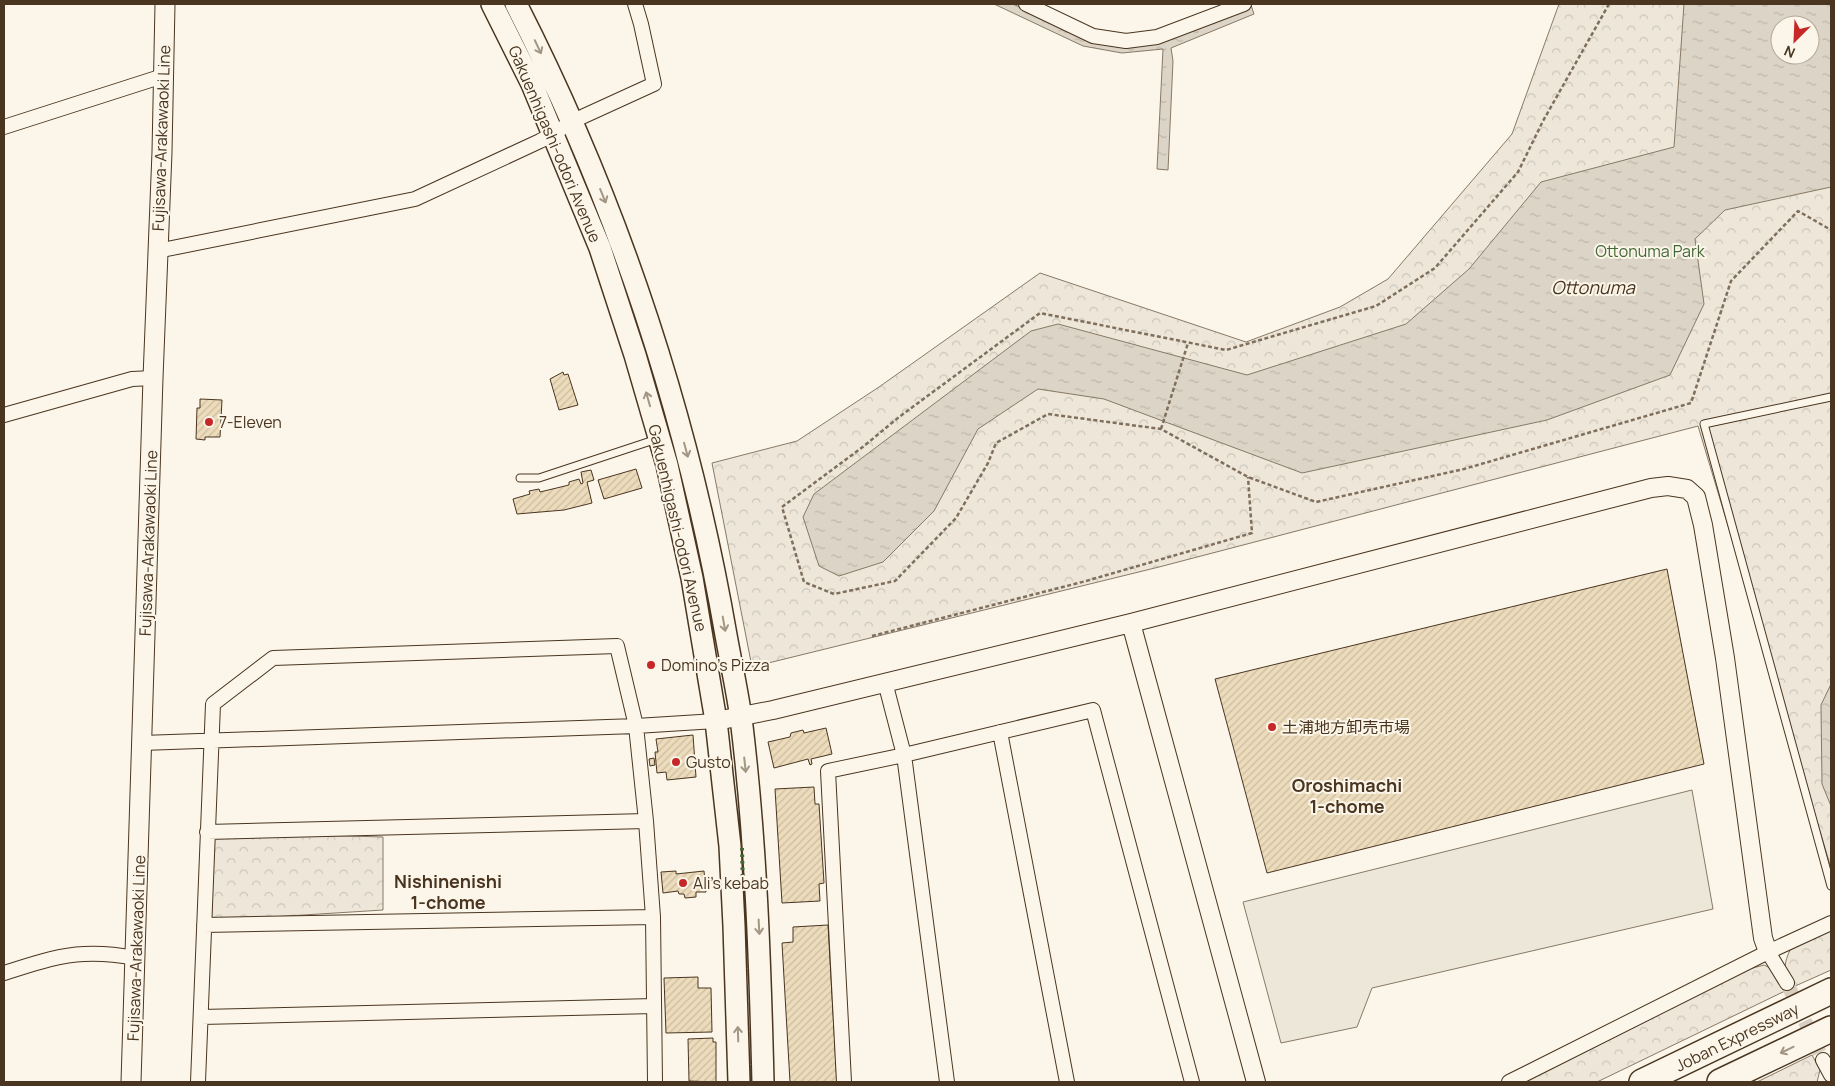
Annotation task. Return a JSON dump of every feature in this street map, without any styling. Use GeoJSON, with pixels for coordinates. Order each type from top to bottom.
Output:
{"type":"FeatureCollection","features":[{"type":"Feature","properties":{"kind":"highway","name":"Joban Expressway"},"geometry":{"type":"LineString","coordinates":[[1642,1082],[1831,991]]}},
{"type":"Feature","properties":{"kind":"highway","name":"Joban Expressway"},"geometry":{"type":"LineString","coordinates":[[1720,1082],[1831,1029]]}},
{"type":"Feature","properties":{"kind":"main road","name":"Fujisawa-Arakawaoki Line"},"geometry":{"type":"LineString","coordinates":[[131,1082],[165,4]]}},
{"type":"Feature","properties":{"kind":"main road","name":"Gakuenhigashi-odori Avenue"},"geometry":{"type":"LineString","coordinates":[[492,4],[532,84],[600,248],[635,354],[667,465],[692,578],[716,720],[730,846],[739,1082]]}},
{"type":"Feature","properties":{"kind":"main road","name":"Gakuenhigashi-odori Avenue"},"geometry":{"type":"LineString","coordinates":[[516,4],[573,121],[620,239],[661,361],[689,462],[716,576],[740,717],[759,929],[763,1082]]}},
{"type":"Feature","properties":{"kind":"street"},"geometry":{"type":"LineString","coordinates":[[157,251],[415,199],[553,134],[573,121],[654,84],[635,4]]}},
{"type":"Feature","properties":{"kind":"street"},"geometry":{"type":"LineString","coordinates":[[1026,4],[1092,36],[1126,41],[1157,38],[1244,4]]}},
{"type":"Feature","properties":{"kind":"street"},"geometry":{"type":"LineString","coordinates":[[4,127],[163,76]]}},
{"type":"Feature","properties":{"kind":"street"},"geometry":{"type":"LineString","coordinates":[[4,415],[132,379],[153,378]]}},
{"type":"Feature","properties":{"kind":"street"},"geometry":{"type":"LineString","coordinates":[[142,743],[636,726],[740,717],[1131,622],[1651,488],[1668,486],[1687,488],[1696,497],[1703,525],[1724,658],[1763,938],[1768,952],[1787,983]]}},
{"type":"Feature","properties":{"kind":"street"},"geometry":{"type":"LineString","coordinates":[[1131,622],[1256,1082]]}},
{"type":"Feature","properties":{"kind":"street"},"geometry":{"type":"LineString","coordinates":[[198,1082],[213,704],[274,658],[617,646],[636,726],[646,821],[653,917],[656,1082]]}},
{"type":"Feature","properties":{"kind":"street"},"geometry":{"type":"LineString","coordinates":[[885,682],[904,755],[947,1082]]}},
{"type":"Feature","properties":{"kind":"street"},"geometry":{"type":"LineString","coordinates":[[844,1082],[828,771],[1093,710],[1192,1082]]}},
{"type":"Feature","properties":{"kind":"street"},"geometry":{"type":"LineString","coordinates":[[1000,732],[1067,1082]]}},
{"type":"Feature","properties":{"kind":"street"},"geometry":{"type":"LineString","coordinates":[[207,832],[646,821]]}},
{"type":"Feature","properties":{"kind":"street"},"geometry":{"type":"LineString","coordinates":[[204,925],[653,917]]}},
{"type":"Feature","properties":{"kind":"street"},"geometry":{"type":"LineString","coordinates":[[1509,1082],[1768,952],[1831,923]]}},
{"type":"Feature","properties":{"kind":"street"},"geometry":{"type":"LineString","coordinates":[[4,973],[42,961],[84,954],[111,954],[136,958]]}},
{"type":"Feature","properties":{"kind":"street"},"geometry":{"type":"LineString","coordinates":[[201,1017],[654,1006]]}},
{"type":"Feature","properties":{"kind":"street"},"geometry":{"type":"LineString","coordinates":[[1822,1060],[1831,1075]]}},
{"type":"Feature","properties":{"kind":"lane"},"geometry":{"type":"LineString","coordinates":[[1831,397],[1704,424],[1831,886]]}},
{"type":"Feature","properties":{"kind":"lane"},"geometry":{"type":"LineString","coordinates":[[520,478],[538,478],[659,438]]}},
{"type":"Feature","properties":{"kind":"path"},"geometry":{"type":"LineString","coordinates":[[1609,4],[1543,121],[1518,172],[1435,268],[1376,306],[1226,350],[1040,313],[899,417],[864,446],[782,507],[804,582],[834,594],[895,581],[956,518],[988,463],[996,443],[1048,414],[1161,429],[1248,477],[1316,502],[1464,469],[1691,403],[1732,281],[1798,211],[1831,230]]}},
{"type":"Feature","properties":{"kind":"path"},"geometry":{"type":"LineString","coordinates":[[1161,429],[1188,343]]}},
{"type":"Feature","properties":{"kind":"path"},"geometry":{"type":"LineString","coordinates":[[872,636],[1086,581],[1252,534],[1248,477]]}},
{"type":"Feature","properties":{"kind":"green space","name":"Ottonuma Park"},"geometry":{"type":"Polygon","coordinates":[[[1559,4],[1831,4],[1831,868],[1698,426],[1159,567],[752,667],[712,463],[797,441],[879,387],[1040,273],[1246,342],[1340,307],[1388,279],[1512,134],[1559,4]]]}},
{"type":"Feature","properties":{"kind":"green space"},"geometry":{"type":"Polygon","coordinates":[[[212,832],[383,837],[383,910],[208,921],[212,832]]]}},
{"type":"Feature","properties":{"kind":"green space"},"geometry":{"type":"Polygon","coordinates":[[[1831,930],[1831,970],[1793,987],[1785,969],[1790,950],[1831,930]]]}},
{"type":"Feature","properties":{"kind":"green space"},"geometry":{"type":"Polygon","coordinates":[[[1764,965],[1774,970],[1785,991],[1597,1082],[1525,1082],[1749,969],[1764,965]]]}},
{"type":"Feature","properties":{"kind":"green space"},"geometry":{"type":"Polygon","coordinates":[[[1812,1055],[1820,1070],[1817,1082],[1757,1082],[1812,1055]]]}},
{"type":"Feature","properties":{"kind":"shaded area"},"geometry":{"type":"Polygon","coordinates":[[[1692,790],[1713,909],[1372,988],[1357,1027],[1281,1043],[1243,902],[1692,790]]]}},
{"type":"Feature","properties":{"kind":"water"},"geometry":{"type":"Polygon","coordinates":[[[994,4],[1013,4],[1085,37],[1122,43],[1251,5],[1254,14],[1171,48],[1173,61],[1168,170],[1157,169],[1163,49],[1122,53],[1083,46],[994,4]]]}},
{"type":"Feature","properties":{"kind":"water","name":"Ottonuma"},"geometry":{"type":"Polygon","coordinates":[[[1684,4],[1831,4],[1831,187],[1725,210],[1695,239],[1704,304],[1670,375],[1547,420],[1302,473],[1104,399],[1038,389],[978,429],[934,511],[883,562],[839,576],[819,566],[803,517],[814,494],[1031,331],[1058,324],[1247,375],[1406,324],[1469,269],[1541,182],[1674,147],[1684,4]]]}},
{"type":"Feature","properties":{"kind":"water"},"geometry":{"type":"Polygon","coordinates":[[[1831,684],[1831,806],[1822,784],[1821,705],[1831,684]]]}},
{"type":"Feature","properties":{"kind":"building"},"geometry":{"type":"Polygon","coordinates":[[[563,372],[564,375],[568,374],[578,405],[559,410],[550,379],[563,372]]]}},
{"type":"Feature","properties":{"kind":"building","name":"7-Eleven"},"geometry":{"type":"Polygon","coordinates":[[[200,399],[222,400],[220,437],[205,437],[205,440],[196,439],[197,408],[200,408],[200,399]]]}},
{"type":"Feature","properties":{"kind":"building"},"geometry":{"type":"Polygon","coordinates":[[[636,469],[642,488],[604,499],[598,480],[636,469]]]}},
{"type":"Feature","properties":{"kind":"building"},"geometry":{"type":"Polygon","coordinates":[[[591,470],[594,480],[587,482],[592,503],[564,510],[517,514],[513,499],[530,494],[529,491],[539,489],[540,492],[569,485],[569,482],[579,479],[581,484],[583,483],[581,472],[591,470]]]}},
{"type":"Feature","properties":{"kind":"building"},"geometry":{"type":"Polygon","coordinates":[[[1667,569],[1704,764],[1267,873],[1215,679],[1667,569]]]}},
{"type":"Feature","properties":{"kind":"building"},"geometry":{"type":"Polygon","coordinates":[[[826,728],[832,754],[811,759],[812,764],[810,765],[808,759],[774,768],[768,742],[790,737],[791,733],[803,730],[804,733],[826,728]]]}},
{"type":"Feature","properties":{"kind":"building","name":"Gusto"},"geometry":{"type":"Polygon","coordinates":[[[693,735],[696,777],[667,780],[666,772],[657,773],[655,752],[658,752],[656,739],[693,735]]]}},
{"type":"Feature","properties":{"kind":"building"},"geometry":{"type":"Polygon","coordinates":[[[654,758],[655,765],[650,766],[649,759],[654,758]]]}},
{"type":"Feature","properties":{"kind":"building"},"geometry":{"type":"Polygon","coordinates":[[[814,787],[815,804],[819,804],[824,883],[819,884],[820,901],[782,903],[775,789],[814,787]]]}},
{"type":"Feature","properties":{"kind":"building","name":"Ali's kebab"},"geometry":{"type":"Polygon","coordinates":[[[676,871],[676,874],[704,871],[706,892],[696,892],[696,897],[685,898],[684,894],[679,894],[678,891],[663,893],[661,872],[676,871]]]}},
{"type":"Feature","properties":{"kind":"building"},"geometry":{"type":"Polygon","coordinates":[[[828,925],[837,1082],[790,1082],[782,943],[793,942],[793,927],[828,925]]]}},
{"type":"Feature","properties":{"kind":"building"},"geometry":{"type":"Polygon","coordinates":[[[698,977],[698,988],[711,988],[712,1032],[666,1033],[664,978],[698,977]]]}},
{"type":"Feature","properties":{"kind":"building"},"geometry":{"type":"Polygon","coordinates":[[[713,1038],[713,1042],[716,1042],[716,1082],[689,1081],[688,1039],[713,1038]]]}},
{"type":"Feature","properties":{"kind":"tunnel"},"geometry":{"type":"LineString","coordinates":[[1787,983],[1823,1060]]}},
{"type":"Feature","properties":{"kind":"hedge"},"geometry":{"type":"LineString","coordinates":[[742,848],[743,893]]}},
{"type":"Feature","properties":{"kind":"place","name":"7-Eleven"},"geometry":{"type":"Point","coordinates":[209,422]}},
{"type":"Feature","properties":{"kind":"place","name":"Domino's Pizza"},"geometry":{"type":"Point","coordinates":[651,665]}},
{"type":"Feature","properties":{"kind":"place","name":"土浦地方卸売市場"},"geometry":{"type":"Point","coordinates":[1272,727]}},
{"type":"Feature","properties":{"kind":"place","name":"Gusto"},"geometry":{"type":"Point","coordinates":[676,762]}},
{"type":"Feature","properties":{"kind":"place","name":"Ali's kebab"},"geometry":{"type":"Point","coordinates":[683,883]}},
{"type":"Feature","properties":{"kind":"district","name":"Oroshimachi 1-chome"},"geometry":{"type":"Point","coordinates":[1347,796]}},
{"type":"Feature","properties":{"kind":"district","name":"Nishinenishi 1-chome"},"geometry":{"type":"Point","coordinates":[448,892]}}]}
